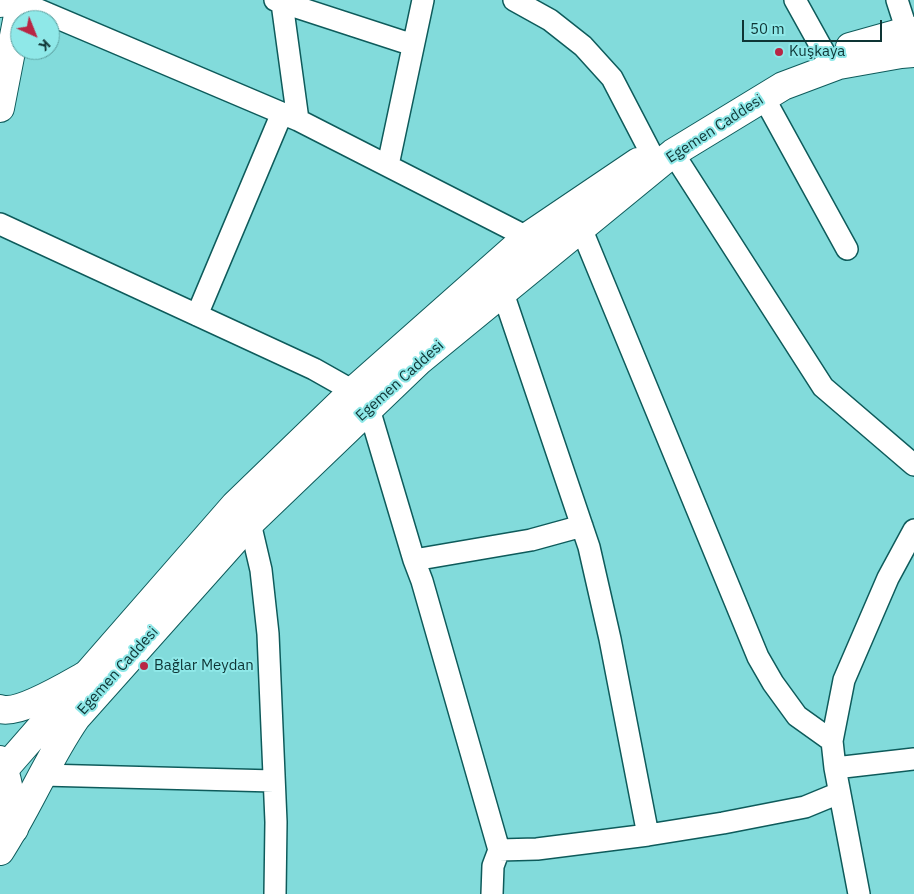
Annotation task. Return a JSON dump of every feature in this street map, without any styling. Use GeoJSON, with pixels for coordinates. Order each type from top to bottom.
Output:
{"type":"FeatureCollection","features":[{"type":"Feature","properties":{"kind":"main road"},"geometry":{"type":"LineString","coordinates":[[0,108],[10,1]]}},
{"type":"Feature","properties":{"kind":"main road","name":"Egemen Caddesi"},"geometry":{"type":"LineString","coordinates":[[361,400],[419,361],[503,293],[582,228],[662,153],[745,88],[825,54],[912,38]]}},
{"type":"Feature","properties":{"kind":"main road","name":"Egemen Caddesi"},"geometry":{"type":"LineString","coordinates":[[1,768],[243,514],[527,237],[662,153],[783,86],[839,65],[901,54],[912,38]]}},
{"type":"Feature","properties":{"kind":"main road","name":"Egemen Caddesi"},"geometry":{"type":"LineString","coordinates":[[7,840],[63,737],[76,718],[243,514]]}},
{"type":"Feature","properties":{"kind":"main road"},"geometry":{"type":"LineString","coordinates":[[0,709],[5,711],[32,703],[90,673]]}},
{"type":"Feature","properties":{"kind":"main road"},"geometry":{"type":"LineString","coordinates":[[1,768],[9,790],[7,840]]}},
{"type":"Feature","properties":{"kind":"street"},"geometry":{"type":"LineString","coordinates":[[388,165],[423,0]]}},
{"type":"Feature","properties":{"kind":"street"},"geometry":{"type":"LineString","coordinates":[[795,0],[825,54]]}},
{"type":"Feature","properties":{"kind":"street"},"geometry":{"type":"LineString","coordinates":[[897,0],[912,38]]}},
{"type":"Feature","properties":{"kind":"street"},"geometry":{"type":"LineString","coordinates":[[10,1],[290,116],[527,237]]}},
{"type":"Feature","properties":{"kind":"street"},"geometry":{"type":"LineString","coordinates":[[197,315],[290,116],[280,1],[413,44]]}},
{"type":"Feature","properties":{"kind":"street"},"geometry":{"type":"LineString","coordinates":[[526,3],[582,46],[612,78],[823,387],[914,465]]}},
{"type":"Feature","properties":{"kind":"street"},"geometry":{"type":"LineString","coordinates":[[764,98],[847,249]]}},
{"type":"Feature","properties":{"kind":"street"},"geometry":{"type":"LineString","coordinates":[[0,224],[314,369],[361,400],[422,581],[499,850],[493,866],[492,894]]}},
{"type":"Feature","properties":{"kind":"street"},"geometry":{"type":"LineString","coordinates":[[582,228],[758,657],[773,683],[797,716],[832,741]]}},
{"type":"Feature","properties":{"kind":"street"},"geometry":{"type":"LineString","coordinates":[[503,293],[589,547],[610,639],[648,835]]}},
{"type":"Feature","properties":{"kind":"street"},"geometry":{"type":"LineString","coordinates":[[243,514],[261,570],[268,634],[274,781],[275,894]]}},
{"type":"Feature","properties":{"kind":"street"},"geometry":{"type":"LineString","coordinates":[[414,560],[531,540],[582,526]]}},
{"type":"Feature","properties":{"kind":"street"},"geometry":{"type":"LineString","coordinates":[[859,894],[839,793],[832,741],[844,680],[888,578],[914,530]]}},
{"type":"Feature","properties":{"kind":"street"},"geometry":{"type":"LineString","coordinates":[[835,768],[914,759]]}},
{"type":"Feature","properties":{"kind":"street"},"geometry":{"type":"LineString","coordinates":[[43,775],[274,781]]}},
{"type":"Feature","properties":{"kind":"street"},"geometry":{"type":"LineString","coordinates":[[499,850],[537,849],[648,835],[805,807],[839,793]]}},
{"type":"Feature","properties":{"kind":"place","name":"Kuşkaya"},"geometry":{"type":"Point","coordinates":[779,52]}},
{"type":"Feature","properties":{"kind":"place","name":"Bağlar Meydan"},"geometry":{"type":"Point","coordinates":[144,666]}}]}
